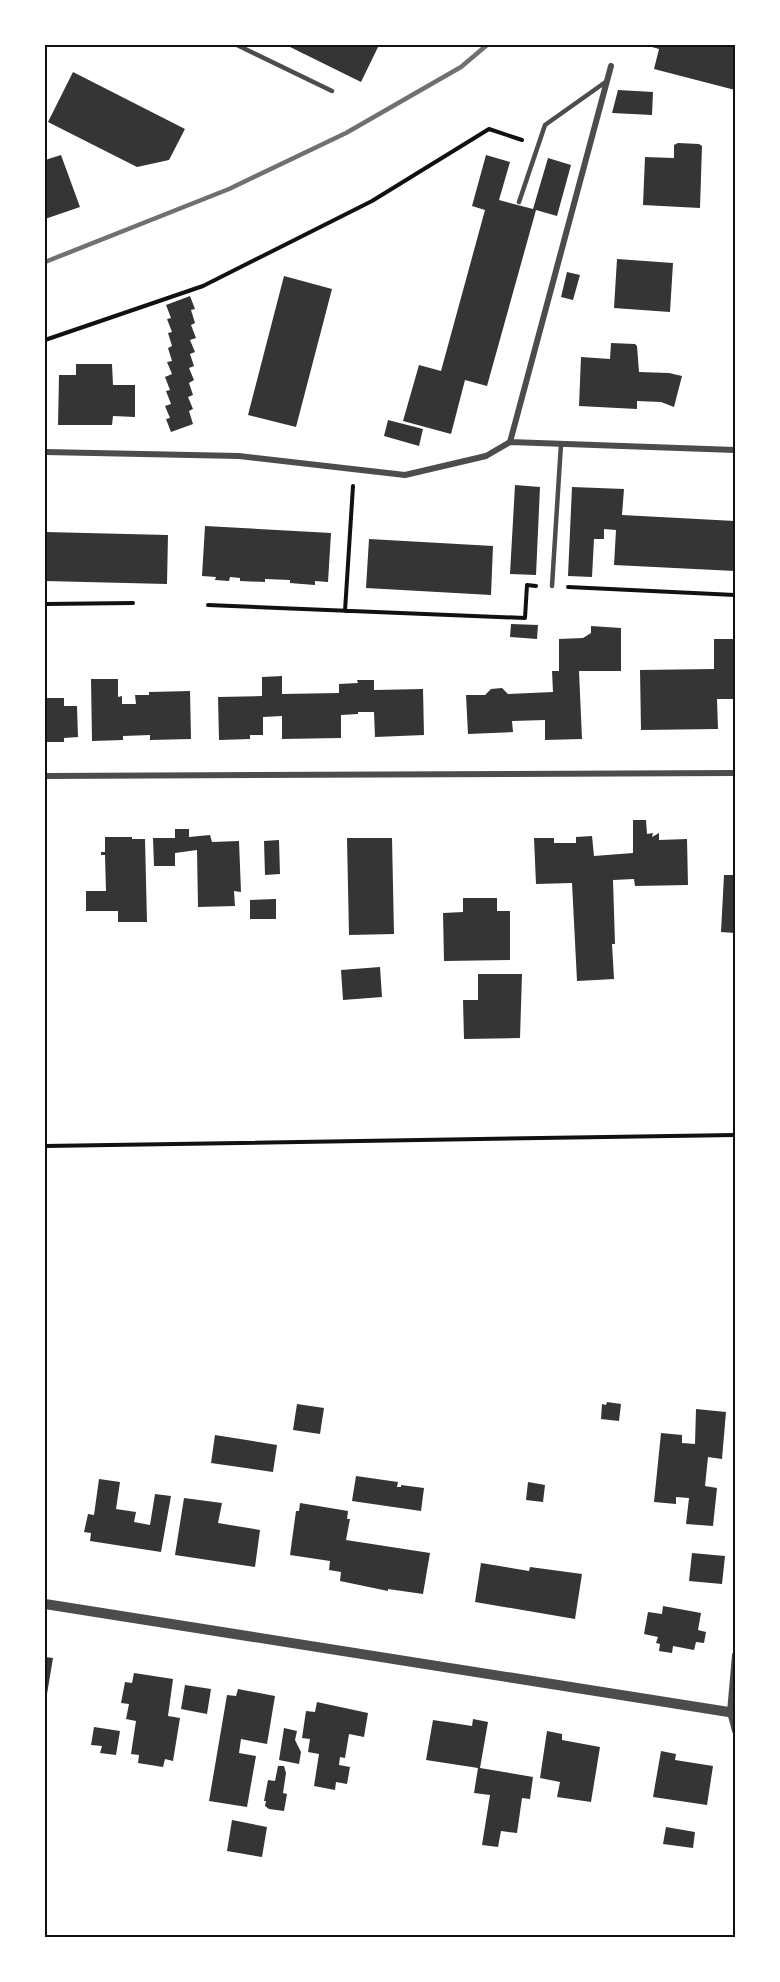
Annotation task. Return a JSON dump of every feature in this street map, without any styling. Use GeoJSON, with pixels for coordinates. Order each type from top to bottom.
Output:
{"type":"FeatureCollection","features":[{"type":"Feature","properties":{"kind":"street"},"geometry":{"type":"LineString","coordinates":[[510,442],[611,66]]}},
{"type":"Feature","properties":{"kind":"street"},"geometry":{"type":"LineString","coordinates":[[45,452],[239,456],[405,475],[486,456],[510,442],[735,450]]}},
{"type":"Feature","properties":{"kind":"street"},"geometry":{"type":"LineString","coordinates":[[45,776],[735,773]]}},
{"type":"Feature","properties":{"kind":"street"},"geometry":{"type":"LineString","coordinates":[[45,1604],[733,1712]]}},
{"type":"Feature","properties":{"kind":"street"},"geometry":{"type":"LineString","coordinates":[[735,1654],[733,1712],[735,1731]]}},
{"type":"Feature","properties":{"kind":"lane"},"geometry":{"type":"LineString","coordinates":[[237,45],[332,91]]}},
{"type":"Feature","properties":{"kind":"lane"},"geometry":{"type":"LineString","coordinates":[[519,202],[545,125],[607,81]]}},
{"type":"Feature","properties":{"kind":"lane"},"geometry":{"type":"LineString","coordinates":[[552,586],[561,444]]}},
{"type":"Feature","properties":{"kind":"path"},"geometry":{"type":"LineString","coordinates":[[45,340],[203,286],[372,201],[489,129],[538,145]]}},
{"type":"Feature","properties":{"kind":"path"},"geometry":{"type":"LineString","coordinates":[[345,611],[354,469]]}},
{"type":"Feature","properties":{"kind":"path"},"geometry":{"type":"LineString","coordinates":[[208,605],[525,618],[527,585],[735,594]]}},
{"type":"Feature","properties":{"kind":"path"},"geometry":{"type":"LineString","coordinates":[[45,604],[133,603]]}},
{"type":"Feature","properties":{"kind":"path"},"geometry":{"type":"LineString","coordinates":[[45,1146],[735,1135]]}},
{"type":"Feature","properties":{"kind":"building"},"geometry":{"type":"Polygon","coordinates":[[[286,45],[379,45],[361,82],[286,45]]]}},
{"type":"Feature","properties":{"kind":"building"},"geometry":{"type":"Polygon","coordinates":[[[645,45],[735,45],[735,90],[654,69],[659,49],[645,45]]]}},
{"type":"Feature","properties":{"kind":"building"},"geometry":{"type":"Polygon","coordinates":[[[73,72],[185,129],[169,160],[137,167],[48,122],[73,72]]]}},
{"type":"Feature","properties":{"kind":"building"},"geometry":{"type":"Polygon","coordinates":[[[618,90],[653,92],[652,115],[612,113],[618,90]]]}},
{"type":"Feature","properties":{"kind":"building"},"geometry":{"type":"Polygon","coordinates":[[[678,143],[702,146],[700,208],[643,205],[645,157],[674,158],[674,145],[678,143]]]}},
{"type":"Feature","properties":{"kind":"building"},"geometry":{"type":"Polygon","coordinates":[[[61,155],[80,207],[45,219],[45,160],[61,155]]]}},
{"type":"Feature","properties":{"kind":"building"},"geometry":{"type":"Polygon","coordinates":[[[486,155],[510,162],[499,200],[533,209],[548,158],[571,165],[557,216],[536,210],[487,386],[465,380],[451,434],[403,421],[419,365],[441,371],[485,210],[472,206],[486,155]]]}},
{"type":"Feature","properties":{"kind":"building"},"geometry":{"type":"Polygon","coordinates":[[[617,259],[673,263],[670,312],[614,308],[617,259]]]}},
{"type":"Feature","properties":{"kind":"building"},"geometry":{"type":"Polygon","coordinates":[[[567,272],[580,275],[573,300],[561,297],[567,272]]]}},
{"type":"Feature","properties":{"kind":"building"},"geometry":{"type":"Polygon","coordinates":[[[284,276],[332,289],[296,427],[248,415],[284,276]]]}},
{"type":"Feature","properties":{"kind":"building"},"geometry":{"type":"Polygon","coordinates":[[[190,296],[195,309],[191,310],[195,323],[191,325],[196,338],[190,340],[195,352],[190,354],[194,366],[189,368],[194,380],[189,383],[193,395],[188,397],[193,409],[189,411],[193,424],[171,432],[166,419],[170,418],[165,406],[171,404],[166,391],[170,390],[165,377],[172,374],[167,362],[172,361],[168,348],[172,346],[168,333],[172,332],[167,319],[171,318],[166,305],[190,296]]]}},
{"type":"Feature","properties":{"kind":"building"},"geometry":{"type":"Polygon","coordinates":[[[611,343],[637,346],[639,372],[682,376],[674,407],[661,402],[637,401],[637,409],[579,406],[581,357],[610,359],[611,343]]]}},
{"type":"Feature","properties":{"kind":"building"},"geometry":{"type":"Polygon","coordinates":[[[76,364],[112,364],[113,385],[135,385],[135,417],[113,416],[112,425],[58,425],[59,375],[76,375],[76,364]]]}},
{"type":"Feature","properties":{"kind":"building"},"geometry":{"type":"Polygon","coordinates":[[[388,420],[423,429],[419,446],[384,436],[388,420]]]}},
{"type":"Feature","properties":{"kind":"building"},"geometry":{"type":"Polygon","coordinates":[[[515,485],[540,487],[536,575],[510,574],[515,485]]]}},
{"type":"Feature","properties":{"kind":"building"},"geometry":{"type":"Polygon","coordinates":[[[572,487],[624,489],[622,515],[735,521],[735,571],[614,565],[616,530],[604,529],[604,539],[594,539],[592,577],[568,576],[572,487]]]}},
{"type":"Feature","properties":{"kind":"building"},"geometry":{"type":"Polygon","coordinates":[[[205,526],[331,533],[328,582],[315,581],[315,585],[290,583],[290,580],[240,581],[240,578],[230,577],[229,581],[202,576],[205,526]]]}},
{"type":"Feature","properties":{"kind":"building"},"geometry":{"type":"Polygon","coordinates":[[[45,532],[168,535],[167,584],[45,581],[45,532]]]}},
{"type":"Feature","properties":{"kind":"building"},"geometry":{"type":"Polygon","coordinates":[[[369,539],[493,546],[491,595],[366,588],[369,539]]]}},
{"type":"Feature","properties":{"kind":"building"},"geometry":{"type":"Polygon","coordinates":[[[511,624],[538,625],[537,639],[510,637],[511,624]]]}},
{"type":"Feature","properties":{"kind":"building"},"geometry":{"type":"Polygon","coordinates":[[[591,626],[621,628],[621,671],[579,671],[582,739],[545,740],[545,720],[512,721],[513,732],[468,734],[466,695],[485,695],[491,689],[502,688],[508,694],[553,692],[552,671],[559,671],[559,639],[583,638],[591,633],[591,626]]]}},
{"type":"Feature","properties":{"kind":"building"},"geometry":{"type":"Polygon","coordinates":[[[714,639],[735,639],[735,699],[717,699],[718,729],[641,730],[640,670],[714,669],[714,639]]]}},
{"type":"Feature","properties":{"kind":"building"},"geometry":{"type":"Polygon","coordinates":[[[282,676],[282,694],[339,693],[339,684],[358,683],[357,680],[374,680],[374,690],[423,689],[424,735],[375,737],[374,712],[358,712],[358,714],[341,715],[341,738],[282,739],[282,716],[263,717],[263,735],[250,735],[250,739],[219,740],[218,697],[262,696],[262,677],[282,676]]]}},
{"type":"Feature","properties":{"kind":"building"},"geometry":{"type":"Polygon","coordinates":[[[91,679],[118,679],[118,697],[122,696],[122,704],[136,704],[135,695],[149,695],[149,692],[190,691],[191,739],[150,740],[150,735],[123,736],[123,740],[92,741],[91,679]]]}},
{"type":"Feature","properties":{"kind":"building"},"geometry":{"type":"Polygon","coordinates":[[[45,698],[64,698],[64,706],[77,706],[78,737],[64,738],[64,742],[45,742],[45,698]]]}},
{"type":"Feature","properties":{"kind":"building"},"geometry":{"type":"Polygon","coordinates":[[[633,820],[646,820],[647,834],[653,833],[652,837],[659,833],[659,840],[687,839],[688,885],[635,886],[634,879],[613,880],[614,979],[577,981],[572,883],[536,884],[534,838],[554,838],[554,843],[576,843],[576,837],[592,836],[594,856],[633,853],[633,820]]]}},
{"type":"Feature","properties":{"kind":"building"},"geometry":{"type":"Polygon","coordinates":[[[175,829],[189,829],[189,837],[210,835],[212,842],[239,841],[241,892],[234,891],[235,906],[198,907],[197,850],[175,853],[175,866],[154,866],[153,838],[175,838],[175,829]]]}},
{"type":"Feature","properties":{"kind":"building"},"geometry":{"type":"Polygon","coordinates":[[[105,837],[145,839],[147,922],[118,922],[118,911],[86,911],[86,891],[106,891],[105,855],[101,855],[101,852],[105,852],[105,837]]]}},
{"type":"Feature","properties":{"kind":"building"},"geometry":{"type":"Polygon","coordinates":[[[347,838],[392,838],[394,934],[349,935],[347,838]]]}},
{"type":"Feature","properties":{"kind":"building"},"geometry":{"type":"Polygon","coordinates":[[[279,840],[280,874],[265,875],[264,841],[279,840]]]}},
{"type":"Feature","properties":{"kind":"building"},"geometry":{"type":"Polygon","coordinates":[[[724,875],[735,875],[735,933],[721,932],[724,875]]]}},
{"type":"Feature","properties":{"kind":"building"},"geometry":{"type":"Polygon","coordinates":[[[463,898],[497,898],[497,911],[510,911],[510,960],[444,961],[443,913],[463,912],[463,898]]]}},
{"type":"Feature","properties":{"kind":"building"},"geometry":{"type":"Polygon","coordinates":[[[276,899],[276,919],[250,919],[250,900],[276,899]]]}},
{"type":"Feature","properties":{"kind":"building"},"geometry":{"type":"Polygon","coordinates":[[[380,967],[382,997],[343,1000],[341,970],[380,967]]]}},
{"type":"Feature","properties":{"kind":"building"},"geometry":{"type":"Polygon","coordinates":[[[478,974],[522,974],[520,1038],[464,1039],[463,1000],[478,1000],[478,974]]]}},
{"type":"Feature","properties":{"kind":"building"},"geometry":{"type":"Polygon","coordinates":[[[607,1402],[621,1404],[619,1421],[601,1419],[602,1404],[606,1405],[607,1402]]]}},
{"type":"Feature","properties":{"kind":"building"},"geometry":{"type":"Polygon","coordinates":[[[297,1404],[324,1408],[320,1434],[293,1430],[297,1404]]]}},
{"type":"Feature","properties":{"kind":"building"},"geometry":{"type":"Polygon","coordinates":[[[696,1409],[726,1412],[722,1459],[708,1457],[705,1486],[717,1488],[713,1526],[686,1524],[689,1498],[676,1497],[676,1504],[654,1502],[661,1433],[682,1435],[682,1443],[695,1444],[696,1409]]]}},
{"type":"Feature","properties":{"kind":"building"},"geometry":{"type":"Polygon","coordinates":[[[215,1435],[277,1445],[273,1472],[211,1463],[215,1435]]]}},
{"type":"Feature","properties":{"kind":"building"},"geometry":{"type":"Polygon","coordinates":[[[356,1476],[398,1482],[397,1487],[401,1485],[424,1488],[421,1511],[352,1501],[356,1476]]]}},
{"type":"Feature","properties":{"kind":"building"},"geometry":{"type":"Polygon","coordinates":[[[99,1479],[120,1482],[116,1509],[136,1512],[134,1522],[150,1525],[155,1494],[171,1496],[161,1552],[90,1541],[91,1533],[84,1532],[88,1514],[94,1515],[99,1479]]]}},
{"type":"Feature","properties":{"kind":"building"},"geometry":{"type":"Polygon","coordinates":[[[528,1482],[545,1485],[543,1502],[526,1500],[528,1482]]]}},
{"type":"Feature","properties":{"kind":"building"},"geometry":{"type":"Polygon","coordinates":[[[184,1498],[222,1503],[218,1523],[260,1530],[255,1567],[175,1555],[184,1498]]]}},
{"type":"Feature","properties":{"kind":"building"},"geometry":{"type":"Polygon","coordinates":[[[300,1503],[348,1511],[347,1519],[350,1519],[346,1540],[430,1553],[423,1594],[388,1589],[388,1591],[340,1581],[341,1572],[329,1570],[330,1561],[290,1555],[296,1511],[299,1511],[300,1503]]]}},
{"type":"Feature","properties":{"kind":"building"},"geometry":{"type":"Polygon","coordinates":[[[692,1553],[725,1556],[722,1584],[689,1581],[692,1553]]]}},
{"type":"Feature","properties":{"kind":"building"},"geometry":{"type":"Polygon","coordinates":[[[481,1563],[529,1571],[530,1567],[582,1574],[575,1619],[475,1602],[481,1563]]]}},
{"type":"Feature","properties":{"kind":"building"},"geometry":{"type":"Polygon","coordinates":[[[663,1606],[701,1613],[698,1630],[706,1632],[704,1643],[696,1642],[694,1650],[673,1646],[672,1653],[659,1651],[660,1644],[656,1643],[658,1637],[644,1634],[648,1612],[662,1614],[663,1606]]]}},
{"type":"Feature","properties":{"kind":"building"},"geometry":{"type":"Polygon","coordinates":[[[45,1657],[53,1658],[46,1700],[45,1700],[45,1657]]]}},
{"type":"Feature","properties":{"kind":"building"},"geometry":{"type":"Polygon","coordinates":[[[134,1673],[173,1679],[168,1716],[180,1718],[173,1761],[165,1759],[163,1767],[138,1763],[139,1755],[131,1754],[136,1721],[126,1719],[129,1704],[121,1703],[125,1682],[132,1683],[134,1673]]]}},
{"type":"Feature","properties":{"kind":"building"},"geometry":{"type":"Polygon","coordinates":[[[185,1685],[211,1689],[207,1714],[181,1709],[185,1685]]]}},
{"type":"Feature","properties":{"kind":"building"},"geometry":{"type":"Polygon","coordinates":[[[238,1689],[275,1696],[267,1744],[241,1739],[239,1753],[256,1756],[247,1807],[209,1801],[227,1695],[236,1696],[238,1689]]]}},
{"type":"Feature","properties":{"kind":"building"},"geometry":{"type":"Polygon","coordinates":[[[317,1702],[368,1713],[364,1737],[349,1734],[345,1758],[340,1757],[339,1765],[350,1767],[347,1784],[336,1782],[335,1790],[314,1786],[319,1754],[308,1752],[310,1739],[302,1738],[306,1711],[315,1712],[317,1702]]]}},
{"type":"Feature","properties":{"kind":"building"},"geometry":{"type":"Polygon","coordinates":[[[473,1719],[488,1722],[480,1768],[533,1777],[530,1799],[522,1798],[517,1833],[501,1831],[498,1847],[482,1845],[490,1795],[474,1793],[478,1768],[426,1760],[433,1720],[472,1726],[473,1719]]]}},
{"type":"Feature","properties":{"kind":"building"},"geometry":{"type":"Polygon","coordinates":[[[94,1727],[120,1731],[116,1755],[100,1753],[102,1746],[91,1745],[94,1727]]]}},
{"type":"Feature","properties":{"kind":"building"},"geometry":{"type":"Polygon","coordinates":[[[284,1728],[297,1731],[295,1740],[301,1752],[299,1764],[279,1760],[284,1728]]]}},
{"type":"Feature","properties":{"kind":"building"},"geometry":{"type":"Polygon","coordinates":[[[547,1731],[562,1734],[562,1740],[600,1747],[591,1802],[557,1797],[560,1782],[540,1778],[547,1731]]]}},
{"type":"Feature","properties":{"kind":"building"},"geometry":{"type":"Polygon","coordinates":[[[661,1751],[676,1754],[675,1760],[713,1766],[707,1805],[653,1797],[661,1751]]]}},
{"type":"Feature","properties":{"kind":"building"},"geometry":{"type":"Polygon","coordinates":[[[278,1766],[284,1766],[286,1773],[283,1793],[287,1794],[284,1811],[269,1809],[265,1806],[266,1801],[264,1801],[268,1780],[275,1781],[278,1766]]]}},
{"type":"Feature","properties":{"kind":"building"},"geometry":{"type":"Polygon","coordinates":[[[232,1820],[267,1827],[262,1857],[227,1851],[232,1820]]]}},
{"type":"Feature","properties":{"kind":"building"},"geometry":{"type":"Polygon","coordinates":[[[666,1827],[695,1832],[693,1848],[663,1844],[666,1827]]]}},
{"type":"Feature","properties":{"kind":"railway"},"geometry":{"type":"LineString","coordinates":[[45,262],[229,189],[346,133],[461,67],[487,45]]}}]}
